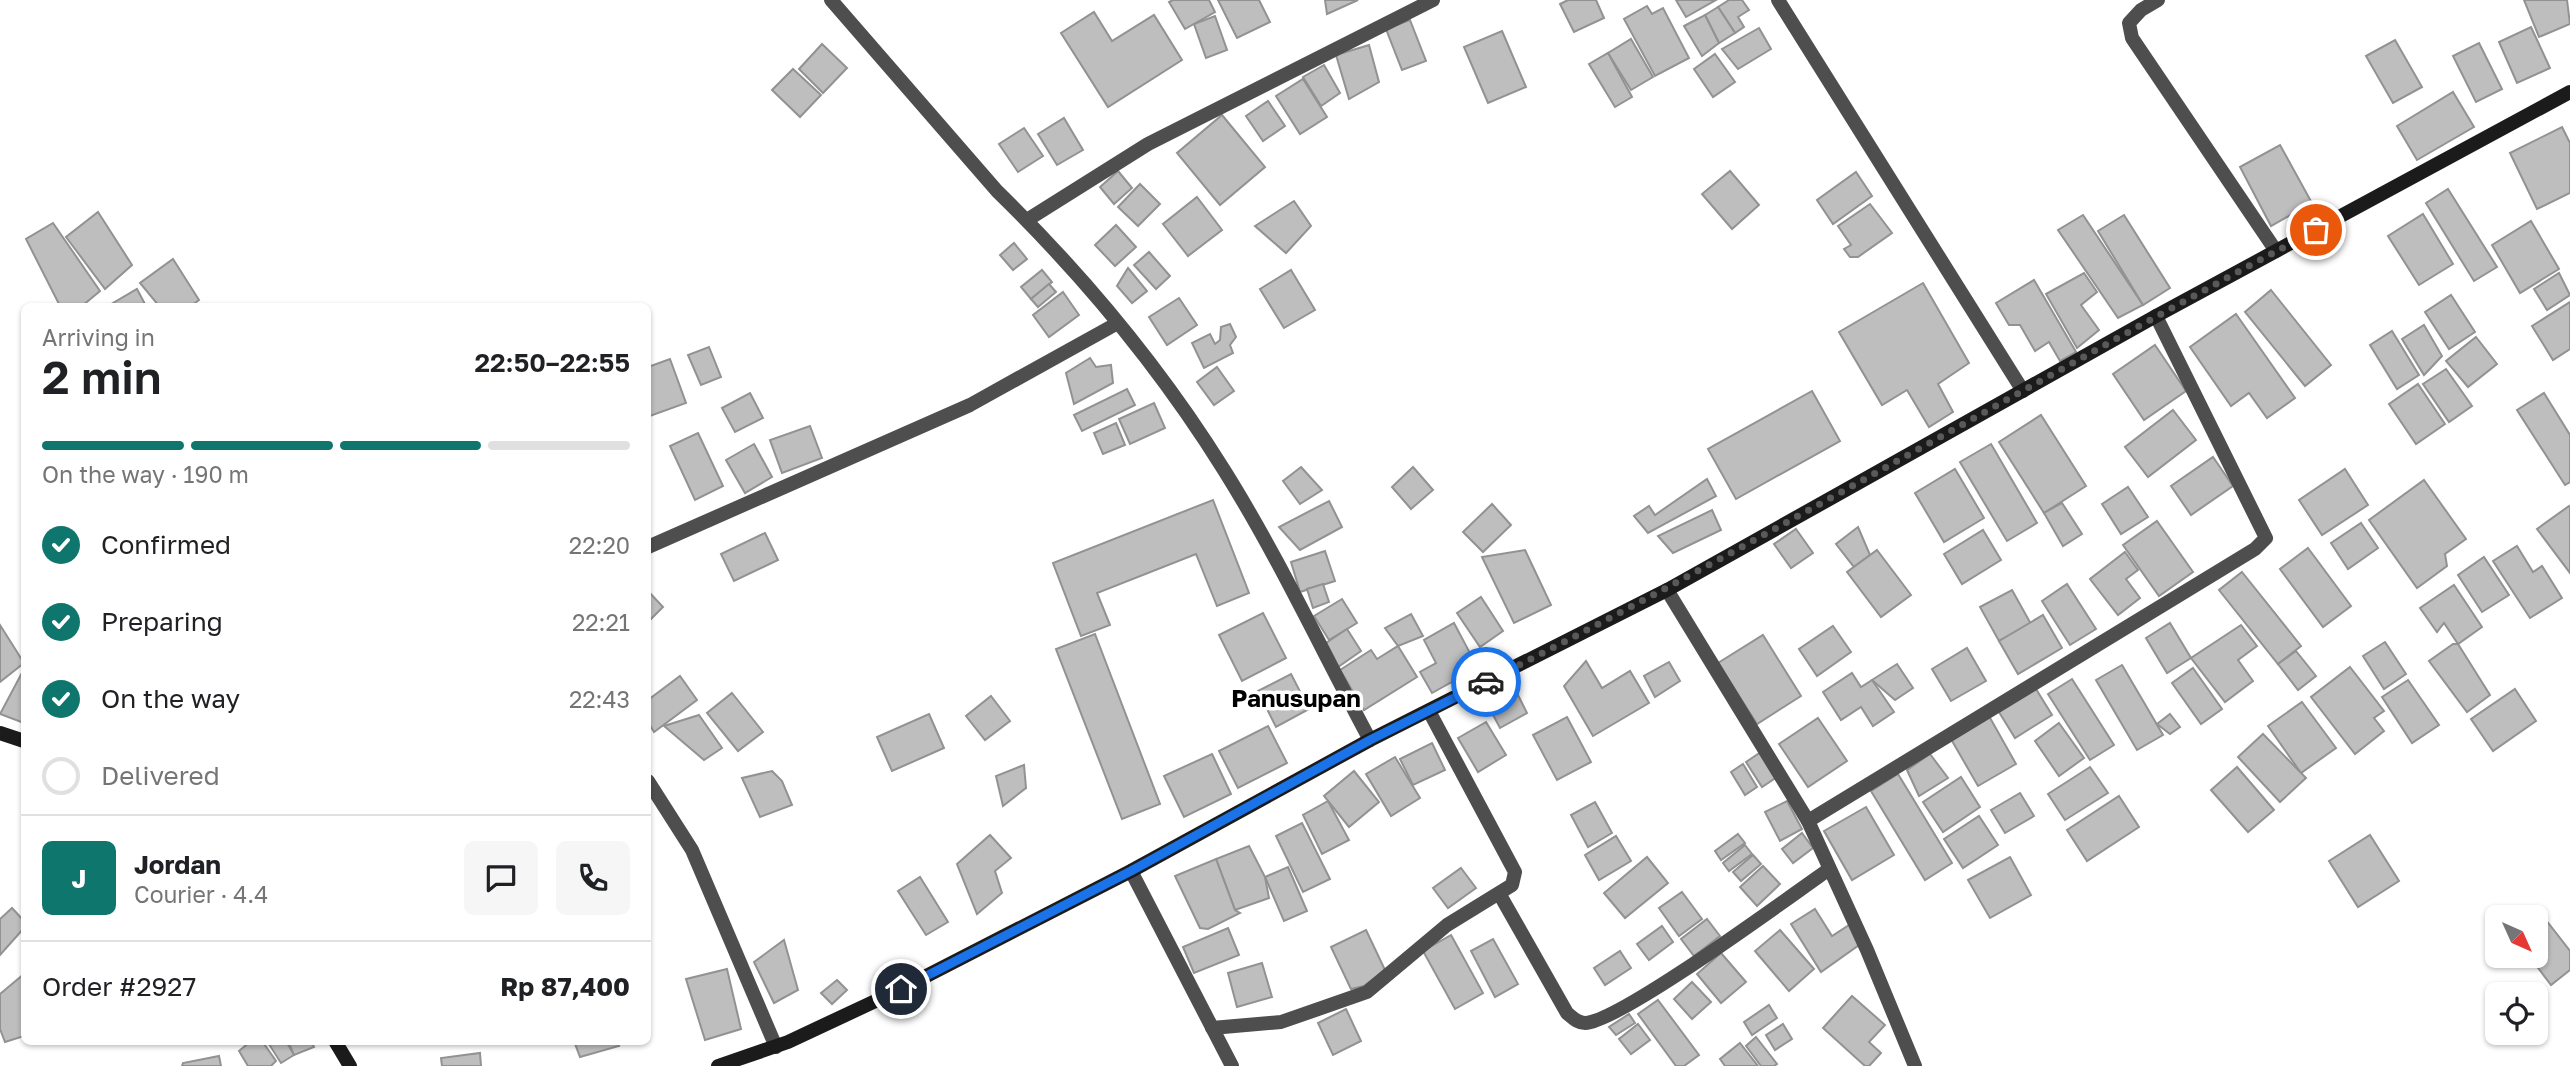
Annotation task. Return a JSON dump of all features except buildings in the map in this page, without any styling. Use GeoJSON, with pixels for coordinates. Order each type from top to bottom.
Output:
{"type":"FeatureCollection","features":[{"type":"Feature","properties":{"kind":"street"},"geometry":{"type":"LineString","coordinates":[[1027,220],[1148,144],[1433,0]]}},
{"type":"Feature","properties":{"kind":"street"},"geometry":{"type":"LineString","coordinates":[[1778,0],[2023,391]]}},
{"type":"Feature","properties":{"kind":"street"},"geometry":{"type":"LineString","coordinates":[[2158,0],[2141,10],[2129,23],[2132,38],[2276,251]]}},
{"type":"Feature","properties":{"kind":"street"},"geometry":{"type":"LineString","coordinates":[[836,2],[997,191],[1027,220],[1168,387],[1226,472],[1370,740]]}},
{"type":"Feature","properties":{"kind":"street"},"geometry":{"type":"LineString","coordinates":[[718,1066],[776,1046],[901,989],[1131,871],[1370,740],[1667,590],[2155,316],[2570,92]]}},
{"type":"Feature","properties":{"kind":"street"},"geometry":{"type":"LineString","coordinates":[[1808,821],[2243,556],[2266,538],[2155,316]]}},
{"type":"Feature","properties":{"kind":"street"},"geometry":{"type":"LineString","coordinates":[[651,546],[970,405],[1116,324]]}},
{"type":"Feature","properties":{"kind":"street"},"geometry":{"type":"LineString","coordinates":[[1667,590],[1808,821],[1828,870],[1867,950],[1915,1066]]}},
{"type":"Feature","properties":{"kind":"street"},"geometry":{"type":"LineString","coordinates":[[1212,1028],[1281,1022],[1367,992],[1447,925],[1500,895],[1512,885],[1515,872],[1429,711]]}},
{"type":"Feature","properties":{"kind":"street"},"geometry":{"type":"LineString","coordinates":[[0,733],[21,740]]}},
{"type":"Feature","properties":{"kind":"street"},"geometry":{"type":"LineString","coordinates":[[651,786],[692,850],[776,1046]]}},
{"type":"Feature","properties":{"kind":"street"},"geometry":{"type":"LineString","coordinates":[[1500,895],[1567,1013],[1576,1021],[1587,1023],[1606,1016],[1673,977],[1828,870]]}},
{"type":"Feature","properties":{"kind":"street"},"geometry":{"type":"LineString","coordinates":[[1131,871],[1232,1066]]}},
{"type":"Feature","properties":{"kind":"street"},"geometry":{"type":"LineString","coordinates":[[337,1045],[350,1066]]}},
{"type":"Feature","properties":{"kind":"way so far"},"geometry":{"type":"LineString","coordinates":[[1486,682],[1667,590],[2155,316],[2316,230]]}},
{"type":"Feature","properties":{"kind":"district","name":"Panusupan"},"geometry":{"type":"Point","coordinates":[1296,697]}},
{"type":"Feature","properties":{"kind":"route"},"geometry":{"type":"LineString","coordinates":[[901,989],[1131,871],[1370,740],[1486,682]]}}]}
